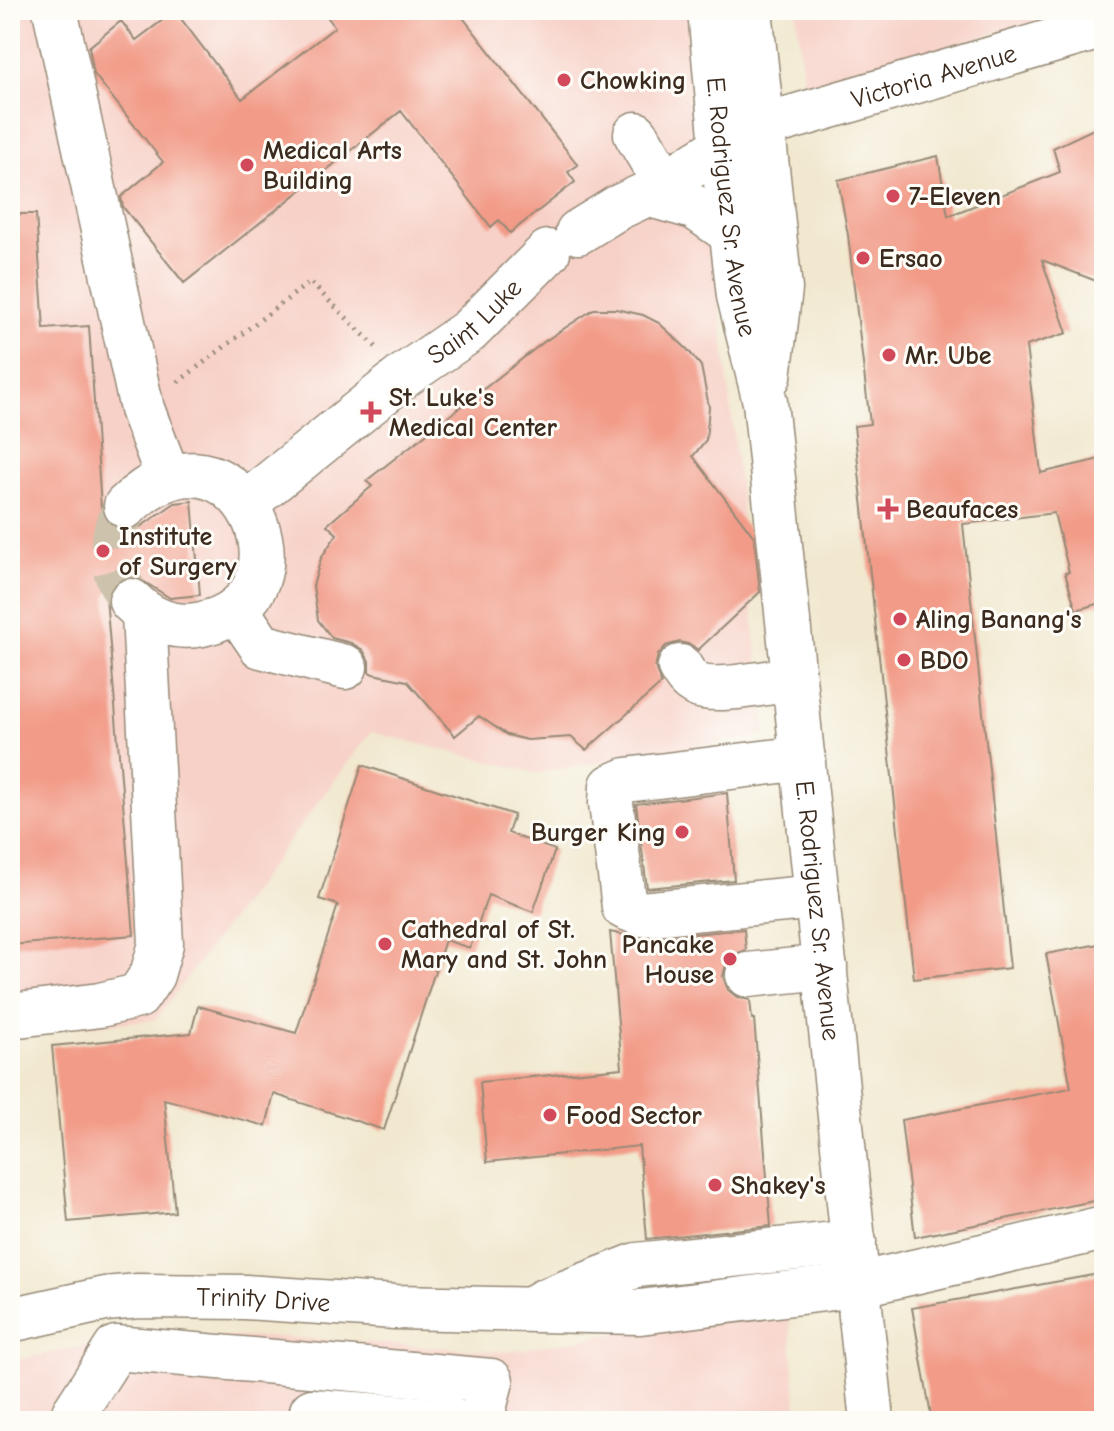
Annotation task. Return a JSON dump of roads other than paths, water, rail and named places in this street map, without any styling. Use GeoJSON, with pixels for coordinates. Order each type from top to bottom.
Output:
{"type":"FeatureCollection","features":[{"type":"Feature","properties":{"kind":"main road"},"geometry":{"type":"LineString","coordinates":[[55,10],[142,409],[168,477]]}},
{"type":"Feature","properties":{"kind":"main road","name":"E. Rodriguez Sr. Avenue"},"geometry":{"type":"LineString","coordinates":[[710,10],[739,296],[765,402],[872,1421]]}},
{"type":"Feature","properties":{"kind":"main road","name":"E. Rodriguez Sr. Avenue"},"geometry":{"type":"LineString","coordinates":[[750,10],[780,289],[765,402]]}},
{"type":"Feature","properties":{"kind":"main road","name":"Victoria Avenue"},"geometry":{"type":"LineString","coordinates":[[764,145],[1104,26]]}},
{"type":"Feature","properties":{"kind":"main road"},"geometry":{"type":"LineString","coordinates":[[636,134],[656,188],[694,207],[733,234]]}},
{"type":"Feature","properties":{"kind":"main road"},"geometry":{"type":"LineString","coordinates":[[722,147],[764,145]]}},
{"type":"Feature","properties":{"kind":"main road","name":"Saint Luke"},"geometry":{"type":"LineString","coordinates":[[246,503],[405,375],[469,331],[563,242],[722,147]]}},
{"type":"Feature","properties":{"kind":"main road"},"geometry":{"type":"LineString","coordinates":[[10,1016],[100,1005],[138,996],[152,975],[161,944],[137,607],[166,624],[190,627],[214,622],[236,609],[253,589],[262,563],[262,537],[253,511],[237,492],[216,480],[192,475],[168,477],[144,488],[126,506]]}},
{"type":"Feature","properties":{"kind":"main road"},"geometry":{"type":"LineString","coordinates":[[236,609],[261,646],[345,667]]}},
{"type":"Feature","properties":{"kind":"main road"},"geometry":{"type":"LineString","coordinates":[[680,667],[688,680],[700,687],[736,687],[794,679]]}},
{"type":"Feature","properties":{"kind":"main road"},"geometry":{"type":"LineString","coordinates":[[803,758],[626,780],[612,786],[611,803],[624,907],[641,914],[817,897]]}},
{"type":"Feature","properties":{"kind":"main road"},"geometry":{"type":"LineString","coordinates":[[748,975],[825,967]]}},
{"type":"Feature","properties":{"kind":"main road","name":"Trinity Drive"},"geometry":{"type":"LineString","coordinates":[[10,1320],[105,1299],[139,1296],[245,1297],[395,1307],[521,1310],[637,1265],[855,1263],[1104,1228]]}},
{"type":"Feature","properties":{"kind":"main road"},"geometry":{"type":"LineString","coordinates":[[74,1413],[116,1348],[491,1381],[481,1421]]}},
{"type":"Feature","properties":{"kind":"main road"},"geometry":{"type":"LineString","coordinates":[[312,1411],[453,1421]]}},
{"type":"Feature","properties":{"kind":"tunnel"},"geometry":{"type":"LineString","coordinates":[[126,506],[115,531],[112,554],[117,577],[131,601]]}},
{"type":"Feature","properties":{"kind":"place","name":"Chowking"},"geometry":{"type":"Point","coordinates":[564,80]}},
{"type":"Feature","properties":{"kind":"place","name":"Medical Arts Building"},"geometry":{"type":"Point","coordinates":[247,165]}},
{"type":"Feature","properties":{"kind":"place","name":"7-Eleven"},"geometry":{"type":"Point","coordinates":[893,196]}},
{"type":"Feature","properties":{"kind":"place","name":"Ersao"},"geometry":{"type":"Point","coordinates":[863,258]}},
{"type":"Feature","properties":{"kind":"place","name":"Mr. Ube"},"geometry":{"type":"Point","coordinates":[889,355]}},
{"type":"Feature","properties":{"kind":"place","name":"St. Luke's Medical Center"},"geometry":{"type":"Point","coordinates":[371,412]}},
{"type":"Feature","properties":{"kind":"place","name":"Beaufaces"},"geometry":{"type":"Point","coordinates":[888,509]}},
{"type":"Feature","properties":{"kind":"place","name":"Institute of Surgery"},"geometry":{"type":"Point","coordinates":[103,551]}},
{"type":"Feature","properties":{"kind":"place","name":"Aling Banang's"},"geometry":{"type":"Point","coordinates":[900,619]}},
{"type":"Feature","properties":{"kind":"place","name":"BDO"},"geometry":{"type":"Point","coordinates":[904,660]}},
{"type":"Feature","properties":{"kind":"place","name":"Burger King"},"geometry":{"type":"Point","coordinates":[682,832]}},
{"type":"Feature","properties":{"kind":"place","name":"Cathedral of St. Mary and St. John"},"geometry":{"type":"Point","coordinates":[385,944]}},
{"type":"Feature","properties":{"kind":"place","name":"Pancake House"},"geometry":{"type":"Point","coordinates":[730,959]}},
{"type":"Feature","properties":{"kind":"place","name":"Food Sector"},"geometry":{"type":"Point","coordinates":[550,1115]}},
{"type":"Feature","properties":{"kind":"place","name":"Shakey's"},"geometry":{"type":"Point","coordinates":[715,1185]}}]}
